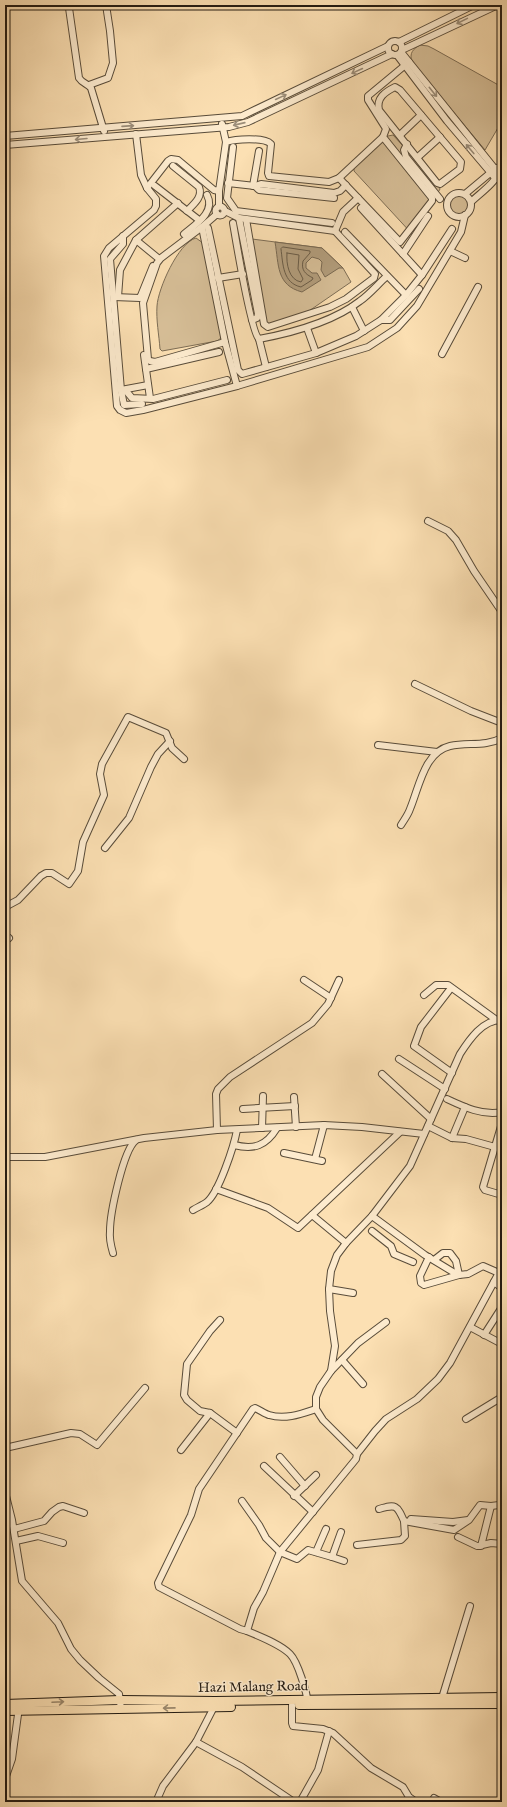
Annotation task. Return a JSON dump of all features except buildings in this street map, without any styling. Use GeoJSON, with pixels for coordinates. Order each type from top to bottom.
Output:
{"type":"FeatureCollection","features":[{"type":"Feature","properties":{"kind":"main road","name":"Hazi Malang Road"},"geometry":{"type":"LineString","coordinates":[[215,1704],[502,1697]]}},
{"type":"Feature","properties":{"kind":"main road","name":"Hazi Malang Road"},"geometry":{"type":"LineString","coordinates":[[5,1704],[19,1707],[120,1704],[292,1705],[308,1702],[502,1704]]}},
{"type":"Feature","properties":{"kind":"main road","name":"Hazi Malang Road"},"geometry":{"type":"LineString","coordinates":[[5,1711],[19,1707]]}},
{"type":"Feature","properties":{"kind":"street"},"geometry":{"type":"LineString","coordinates":[[71,5],[69,8],[79,78],[82,82],[89,85],[108,78],[113,63],[106,5]]}},
{"type":"Feature","properties":{"kind":"street"},"geometry":{"type":"LineString","coordinates":[[5,136],[242,116],[388,46],[392,41],[399,42],[474,5]]}},
{"type":"Feature","properties":{"kind":"street"},"geometry":{"type":"LineString","coordinates":[[5,145],[223,127],[248,122],[498,5]]}},
{"type":"Feature","properties":{"kind":"street"},"geometry":{"type":"LineString","coordinates":[[398,53],[402,46],[399,42]]}},
{"type":"Feature","properties":{"kind":"street"},"geometry":{"type":"LineString","coordinates":[[388,46],[389,51],[398,53],[497,168],[497,176],[471,202],[470,210],[465,215],[460,217],[452,215],[447,208],[447,200],[455,193],[465,194],[497,168]]}},
{"type":"Feature","properties":{"kind":"street"},"geometry":{"type":"LineString","coordinates":[[407,64],[447,120],[497,168],[497,176]]}},
{"type":"Feature","properties":{"kind":"street"},"geometry":{"type":"LineString","coordinates":[[226,142],[237,139],[268,141],[271,144],[269,176],[329,182],[339,178],[383,137],[386,129],[367,98],[407,64]]}},
{"type":"Feature","properties":{"kind":"street"},"geometry":{"type":"LineString","coordinates":[[89,85],[106,137]]}},
{"type":"Feature","properties":{"kind":"street"},"geometry":{"type":"LineString","coordinates":[[395,87],[398,88],[461,162],[460,168],[439,184],[400,136],[379,110],[378,102],[382,95],[395,87]]}},
{"type":"Feature","properties":{"kind":"street"},"geometry":{"type":"LineString","coordinates":[[400,136],[421,115]]}},
{"type":"Feature","properties":{"kind":"street"},"geometry":{"type":"LineString","coordinates":[[447,120],[452,116]]}},
{"type":"Feature","properties":{"kind":"street"},"geometry":{"type":"LineString","coordinates":[[217,214],[216,209],[219,206],[219,191],[226,142],[221,118]]}},
{"type":"Feature","properties":{"kind":"street"},"geometry":{"type":"LineString","coordinates":[[136,134],[141,174],[147,188],[155,196],[156,206],[154,210],[109,248],[104,256],[104,261],[117,406],[120,410],[132,413],[142,406]]}},
{"type":"Feature","properties":{"kind":"street"},"geometry":{"type":"LineString","coordinates":[[383,137],[433,200]]}},
{"type":"Feature","properties":{"kind":"street"},"geometry":{"type":"LineString","coordinates":[[418,157],[440,137]]}},
{"type":"Feature","properties":{"kind":"street"},"geometry":{"type":"LineString","coordinates":[[407,144],[404,150],[406,157],[440,199]]}},
{"type":"Feature","properties":{"kind":"street"},"geometry":{"type":"LineString","coordinates":[[233,147],[227,198],[236,211],[240,213],[332,223]]}},
{"type":"Feature","properties":{"kind":"street"},"geometry":{"type":"LineString","coordinates":[[254,186],[259,151]]}},
{"type":"Feature","properties":{"kind":"street"},"geometry":{"type":"LineString","coordinates":[[147,188],[168,162],[175,159],[214,190],[219,191]]}},
{"type":"Feature","properties":{"kind":"street"},"geometry":{"type":"LineString","coordinates":[[172,166],[199,187],[201,191],[200,196],[187,211]]}},
{"type":"Feature","properties":{"kind":"street"},"geometry":{"type":"LineString","coordinates":[[339,178],[400,242],[433,200],[447,200]]}},
{"type":"Feature","properties":{"kind":"street"},"geometry":{"type":"LineString","coordinates":[[228,183],[254,186],[261,184],[334,193],[340,191],[346,185]]}},
{"type":"Feature","properties":{"kind":"street"},"geometry":{"type":"LineString","coordinates":[[156,186],[203,225],[218,278],[239,372],[244,374],[316,353],[364,331],[381,320],[406,295],[422,275],[452,229]]}},
{"type":"Feature","properties":{"kind":"street"},"geometry":{"type":"LineString","coordinates":[[254,186],[259,190],[334,198]]}},
{"type":"Feature","properties":{"kind":"street"},"geometry":{"type":"LineString","coordinates":[[465,194],[471,202]]}},
{"type":"Feature","properties":{"kind":"street"},"geometry":{"type":"LineString","coordinates":[[206,195],[209,200],[209,208],[203,225],[225,342],[237,386]]}},
{"type":"Feature","properties":{"kind":"street"},"geometry":{"type":"LineString","coordinates":[[335,231],[343,212],[358,198]]}},
{"type":"Feature","properties":{"kind":"street"},"geometry":{"type":"LineString","coordinates":[[116,297],[120,270],[136,240],[178,203]]}},
{"type":"Feature","properties":{"kind":"street"},"geometry":{"type":"LineString","coordinates":[[219,206],[224,207],[225,212],[239,218],[335,231],[375,274],[374,278],[346,299],[330,307],[268,327],[264,324],[246,219]]}},
{"type":"Feature","properties":{"kind":"street"},"geometry":{"type":"LineString","coordinates":[[361,208],[422,275]]}},
{"type":"Feature","properties":{"kind":"street"},"geometry":{"type":"LineString","coordinates":[[225,212],[221,215],[217,214],[161,258],[157,263],[143,303],[148,359],[150,361],[154,362],[225,342]]}},
{"type":"Feature","properties":{"kind":"street"},"geometry":{"type":"LineString","coordinates":[[123,236],[123,244],[110,259],[116,297],[121,390],[124,405],[142,406],[237,386],[368,347],[397,328],[417,306],[450,251],[462,228],[465,215]]}},
{"type":"Feature","properties":{"kind":"street"},"geometry":{"type":"LineString","coordinates":[[403,254],[428,216]]}},
{"type":"Feature","properties":{"kind":"street"},"geometry":{"type":"LineString","coordinates":[[239,218],[258,314],[257,318],[252,320]]}},
{"type":"Feature","properties":{"kind":"street"},"geometry":{"type":"LineString","coordinates":[[233,223],[252,320],[256,336],[259,339],[266,367]]}},
{"type":"Feature","properties":{"kind":"street"},"geometry":{"type":"LineString","coordinates":[[150,398],[141,328],[140,298],[148,275],[158,258],[203,225]]}},
{"type":"Feature","properties":{"kind":"street"},"geometry":{"type":"LineString","coordinates":[[345,232],[406,295]]}},
{"type":"Feature","properties":{"kind":"street"},"geometry":{"type":"LineString","coordinates":[[136,240],[158,258]]}},
{"type":"Feature","properties":{"kind":"street"},"geometry":{"type":"LineString","coordinates":[[450,251],[465,258]]}},
{"type":"Feature","properties":{"kind":"street"},"geometry":{"type":"LineString","coordinates":[[218,278],[243,274]]}},
{"type":"Feature","properties":{"kind":"street"},"geometry":{"type":"LineString","coordinates":[[259,339],[307,328],[352,307],[362,300],[387,276]]}},
{"type":"Feature","properties":{"kind":"street"},"geometry":{"type":"LineString","coordinates":[[442,354],[478,287]]}},
{"type":"Feature","properties":{"kind":"street"},"geometry":{"type":"LineString","coordinates":[[381,320],[390,320],[418,289],[425,294]]}},
{"type":"Feature","properties":{"kind":"street"},"geometry":{"type":"LineString","coordinates":[[116,297],[140,298]]}},
{"type":"Feature","properties":{"kind":"street"},"geometry":{"type":"LineString","coordinates":[[352,307],[364,331]]}},
{"type":"Feature","properties":{"kind":"street"},"geometry":{"type":"LineString","coordinates":[[307,328],[316,353]]}},
{"type":"Feature","properties":{"kind":"street"},"geometry":{"type":"LineString","coordinates":[[146,369],[220,352]]}},
{"type":"Feature","properties":{"kind":"street"},"geometry":{"type":"LineString","coordinates":[[121,390],[127,392],[132,398],[153,399],[227,380]]}},
{"type":"Feature","properties":{"kind":"street"},"geometry":{"type":"LineString","coordinates":[[121,390],[148,385]]}},
{"type":"Feature","properties":{"kind":"street"},"geometry":{"type":"LineString","coordinates":[[428,521],[448,531],[456,540],[474,571],[502,612]]}},
{"type":"Feature","properties":{"kind":"street"},"geometry":{"type":"LineString","coordinates":[[415,684],[471,712],[502,723]]}},
{"type":"Feature","properties":{"kind":"street"},"geometry":{"type":"LineString","coordinates":[[5,907],[18,900],[41,876],[46,873],[52,873],[69,884],[76,876],[83,842],[104,795],[100,774],[102,764],[128,717],[166,733],[172,748],[184,759]]}},
{"type":"Feature","properties":{"kind":"street"},"geometry":{"type":"LineString","coordinates":[[401,825],[410,811],[428,764],[437,752],[450,746],[489,744],[502,738]]}},
{"type":"Feature","properties":{"kind":"street"},"geometry":{"type":"LineString","coordinates":[[105,848],[129,818],[151,767],[158,754],[170,741]]}},
{"type":"Feature","properties":{"kind":"street"},"geometry":{"type":"LineString","coordinates":[[378,745],[437,752]]}},
{"type":"Feature","properties":{"kind":"street"},"geometry":{"type":"LineString","coordinates":[[304,980],[331,998]]}},
{"type":"Feature","properties":{"kind":"street"},"geometry":{"type":"LineString","coordinates":[[217,1130],[216,1094],[218,1089],[230,1077],[312,1023],[320,1016],[331,998],[339,980]]}},
{"type":"Feature","properties":{"kind":"street"},"geometry":{"type":"LineString","coordinates":[[424,995],[436,985],[444,984],[495,1019],[502,1020]]}},
{"type":"Feature","properties":{"kind":"street"},"geometry":{"type":"LineString","coordinates":[[451,988],[421,1027],[414,1046],[452,1073]]}},
{"type":"Feature","properties":{"kind":"street"},"geometry":{"type":"LineString","coordinates":[[331,1371],[335,1346],[330,1311],[329,1289],[331,1271],[338,1255],[346,1243],[372,1216],[410,1166],[460,1054],[468,1041],[480,1029],[495,1019]]}},
{"type":"Feature","properties":{"kind":"street"},"geometry":{"type":"LineString","coordinates":[[399,1059],[445,1089]]}},
{"type":"Feature","properties":{"kind":"street"},"geometry":{"type":"LineString","coordinates":[[382,1074],[431,1119]]}},
{"type":"Feature","properties":{"kind":"street"},"geometry":{"type":"LineString","coordinates":[[262,1128],[263,1096]]}},
{"type":"Feature","properties":{"kind":"street"},"geometry":{"type":"LineString","coordinates":[[294,1097],[296,1127]]}},
{"type":"Feature","properties":{"kind":"street"},"geometry":{"type":"LineString","coordinates":[[447,1099],[465,1107],[489,1114],[502,1112]]}},
{"type":"Feature","properties":{"kind":"street"},"geometry":{"type":"LineString","coordinates":[[243,1109],[295,1106]]}},
{"type":"Feature","properties":{"kind":"street"},"geometry":{"type":"LineString","coordinates":[[452,1138],[465,1107]]}},
{"type":"Feature","properties":{"kind":"street"},"geometry":{"type":"LineString","coordinates":[[502,1123],[483,1187],[485,1190],[502,1195]]}},
{"type":"Feature","properties":{"kind":"street"},"geometry":{"type":"LineString","coordinates":[[315,1160],[324,1125]]}},
{"type":"Feature","properties":{"kind":"street"},"geometry":{"type":"LineString","coordinates":[[5,1157],[45,1158],[136,1140],[217,1130],[324,1125],[362,1127],[424,1134]]}},
{"type":"Feature","properties":{"kind":"street"},"geometry":{"type":"LineString","coordinates":[[428,1126],[452,1138],[495,1147]]}},
{"type":"Feature","properties":{"kind":"street"},"geometry":{"type":"LineString","coordinates":[[234,1145],[247,1149],[254,1148],[270,1136],[277,1128]]}},
{"type":"Feature","properties":{"kind":"street"},"geometry":{"type":"LineString","coordinates":[[193,1210],[208,1202],[216,1189],[234,1145],[237,1130]]}},
{"type":"Feature","properties":{"kind":"street"},"geometry":{"type":"LineString","coordinates":[[216,1189],[268,1208],[298,1228],[400,1132]]}},
{"type":"Feature","properties":{"kind":"street"},"geometry":{"type":"LineString","coordinates":[[113,1253],[110,1233],[114,1203],[128,1149],[136,1140]]}},
{"type":"Feature","properties":{"kind":"street"},"geometry":{"type":"LineString","coordinates":[[284,1153],[322,1161]]}},
{"type":"Feature","properties":{"kind":"street"},"geometry":{"type":"LineString","coordinates":[[312,1215],[346,1243]]}},
{"type":"Feature","properties":{"kind":"street"},"geometry":{"type":"LineString","coordinates":[[372,1216],[431,1259],[459,1274]]}},
{"type":"Feature","properties":{"kind":"street"},"geometry":{"type":"LineString","coordinates":[[372,1231],[389,1244],[394,1254],[413,1262]]}},
{"type":"Feature","properties":{"kind":"street"},"geometry":{"type":"LineString","coordinates":[[389,1244],[397,1235]]}},
{"type":"Feature","properties":{"kind":"street"},"geometry":{"type":"LineString","coordinates":[[459,1274],[456,1261],[450,1253],[444,1253],[431,1259],[420,1276],[421,1283],[424,1285],[459,1274],[468,1274],[483,1266],[499,1273]]}},
{"type":"Feature","properties":{"kind":"street"},"geometry":{"type":"LineString","coordinates":[[247,1631],[254,1608],[263,1592],[280,1552],[350,1468],[356,1459],[357,1454],[386,1418],[417,1399],[438,1379],[450,1363],[502,1267]]}},
{"type":"Feature","properties":{"kind":"street"},"geometry":{"type":"LineString","coordinates":[[494,1282],[502,1288]]}},
{"type":"Feature","properties":{"kind":"street"},"geometry":{"type":"LineString","coordinates":[[329,1289],[353,1293]]}},
{"type":"Feature","properties":{"kind":"street"},"geometry":{"type":"LineString","coordinates":[[486,1335],[502,1307]]}},
{"type":"Feature","properties":{"kind":"street"},"geometry":{"type":"LineString","coordinates":[[220,1320],[210,1331],[186,1367],[185,1398],[200,1411],[210,1413],[237,1432]]}},
{"type":"Feature","properties":{"kind":"street"},"geometry":{"type":"LineString","coordinates":[[357,1454],[323,1420],[316,1409],[316,1397],[320,1387],[331,1371],[358,1343],[386,1322]]}},
{"type":"Feature","properties":{"kind":"street"},"geometry":{"type":"LineString","coordinates":[[470,1327],[502,1344]]}},
{"type":"Feature","properties":{"kind":"street"},"geometry":{"type":"LineString","coordinates":[[342,1360],[363,1384]]}},
{"type":"Feature","properties":{"kind":"street"},"geometry":{"type":"LineString","coordinates":[[5,1448],[71,1433],[80,1434],[97,1445],[146,1388]]}},
{"type":"Feature","properties":{"kind":"street"},"geometry":{"type":"LineString","coordinates":[[466,1419],[502,1397]]}},
{"type":"Feature","properties":{"kind":"street"},"geometry":{"type":"LineString","coordinates":[[308,1702],[292,1655],[260,1636],[240,1629],[157,1586],[190,1516],[199,1489],[255,1408],[269,1415],[284,1417],[293,1416],[316,1409]]}},
{"type":"Feature","properties":{"kind":"street"},"geometry":{"type":"LineString","coordinates":[[181,1450],[210,1413]]}},
{"type":"Feature","properties":{"kind":"street"},"geometry":{"type":"LineString","coordinates":[[280,1457],[304,1486]]}},
{"type":"Feature","properties":{"kind":"street"},"geometry":{"type":"LineString","coordinates":[[264,1466],[294,1496],[313,1512]]}},
{"type":"Feature","properties":{"kind":"street"},"geometry":{"type":"LineString","coordinates":[[294,1496],[316,1475]]}},
{"type":"Feature","properties":{"kind":"street"},"geometry":{"type":"LineString","coordinates":[[5,1492],[14,1529],[22,1581],[58,1623],[71,1649],[80,1660],[119,1694],[120,1704]]}},
{"type":"Feature","properties":{"kind":"street"},"geometry":{"type":"LineString","coordinates":[[379,1509],[392,1505],[396,1507],[407,1520],[450,1530],[461,1527],[470,1520],[480,1505],[500,1505],[502,1497]]}},
{"type":"Feature","properties":{"kind":"street"},"geometry":{"type":"LineString","coordinates":[[242,1501],[259,1525],[266,1538],[280,1552],[298,1559],[307,1550],[344,1561]]}},
{"type":"Feature","properties":{"kind":"street"},"geometry":{"type":"LineString","coordinates":[[14,1529],[44,1521],[52,1512],[63,1506],[84,1513]]}},
{"type":"Feature","properties":{"kind":"street"},"geometry":{"type":"LineString","coordinates":[[482,1545],[491,1506]]}},
{"type":"Feature","properties":{"kind":"street"},"geometry":{"type":"LineString","coordinates":[[357,1545],[401,1540],[405,1536],[407,1520]]}},
{"type":"Feature","properties":{"kind":"street"},"geometry":{"type":"LineString","coordinates":[[316,1552],[326,1529]]}},
{"type":"Feature","properties":{"kind":"street"},"geometry":{"type":"LineString","coordinates":[[332,1557],[341,1532]]}},
{"type":"Feature","properties":{"kind":"street"},"geometry":{"type":"LineString","coordinates":[[16,1542],[38,1536],[63,1543]]}},
{"type":"Feature","properties":{"kind":"street"},"geometry":{"type":"LineString","coordinates":[[458,1537],[477,1546],[491,1543],[502,1544]]}},
{"type":"Feature","properties":{"kind":"street"},"geometry":{"type":"LineString","coordinates":[[442,1698],[470,1606]]}},
{"type":"Feature","properties":{"kind":"street"},"geometry":{"type":"LineString","coordinates":[[156,1802],[164,1786],[196,1742],[215,1704]]}},
{"type":"Feature","properties":{"kind":"street"},"geometry":{"type":"LineString","coordinates":[[292,1705],[293,1726],[329,1731],[371,1768],[403,1787],[409,1797],[416,1802]]}},
{"type":"Feature","properties":{"kind":"street"},"geometry":{"type":"LineString","coordinates":[[5,1779],[12,1759],[19,1707]]}},
{"type":"Feature","properties":{"kind":"street"},"geometry":{"type":"LineString","coordinates":[[300,1802],[318,1770],[329,1731]]}},
{"type":"Feature","properties":{"kind":"street"},"geometry":{"type":"LineString","coordinates":[[196,1742],[242,1767],[294,1802]]}},
{"type":"Feature","properties":{"kind":"street"},"geometry":{"type":"LineString","coordinates":[[434,1798],[441,1802]]}},
{"type":"Feature","properties":{"kind":"shaded area"},"geometry":{"type":"Polygon","coordinates":[[[420,45],[428,46],[434,49],[502,87],[502,121],[485,150],[412,62],[412,52],[420,45]]]}},
{"type":"Feature","properties":{"kind":"shaded area"},"geometry":{"type":"Polygon","coordinates":[[[393,135],[438,184],[440,189],[413,235],[354,171],[354,168],[388,136],[393,135]]]}},
{"type":"Feature","properties":{"kind":"shaded area"},"geometry":{"type":"Polygon","coordinates":[[[458,194],[466,197],[469,205],[466,213],[458,216],[450,213],[447,205],[450,197],[458,194]]]}},
{"type":"Feature","properties":{"kind":"shaded area"},"geometry":{"type":"Polygon","coordinates":[[[196,238],[203,243],[222,333],[221,338],[217,341],[162,351],[160,349],[157,322],[158,298],[165,278],[176,257],[182,248],[196,238]]]}},
{"type":"Feature","properties":{"kind":"shaded area"},"geometry":{"type":"Polygon","coordinates":[[[252,239],[322,248],[343,268],[351,282],[306,313],[269,325],[266,323],[252,239]]]}},
{"type":"Feature","properties":{"kind":"water"},"geometry":{"type":"Polygon","coordinates":[[[275,242],[322,248],[343,268],[339,268],[325,277],[321,270],[322,262],[319,259],[312,257],[306,263],[306,268],[312,273],[317,273],[321,280],[302,292],[294,289],[287,284],[280,273],[275,242]]]}}]}
